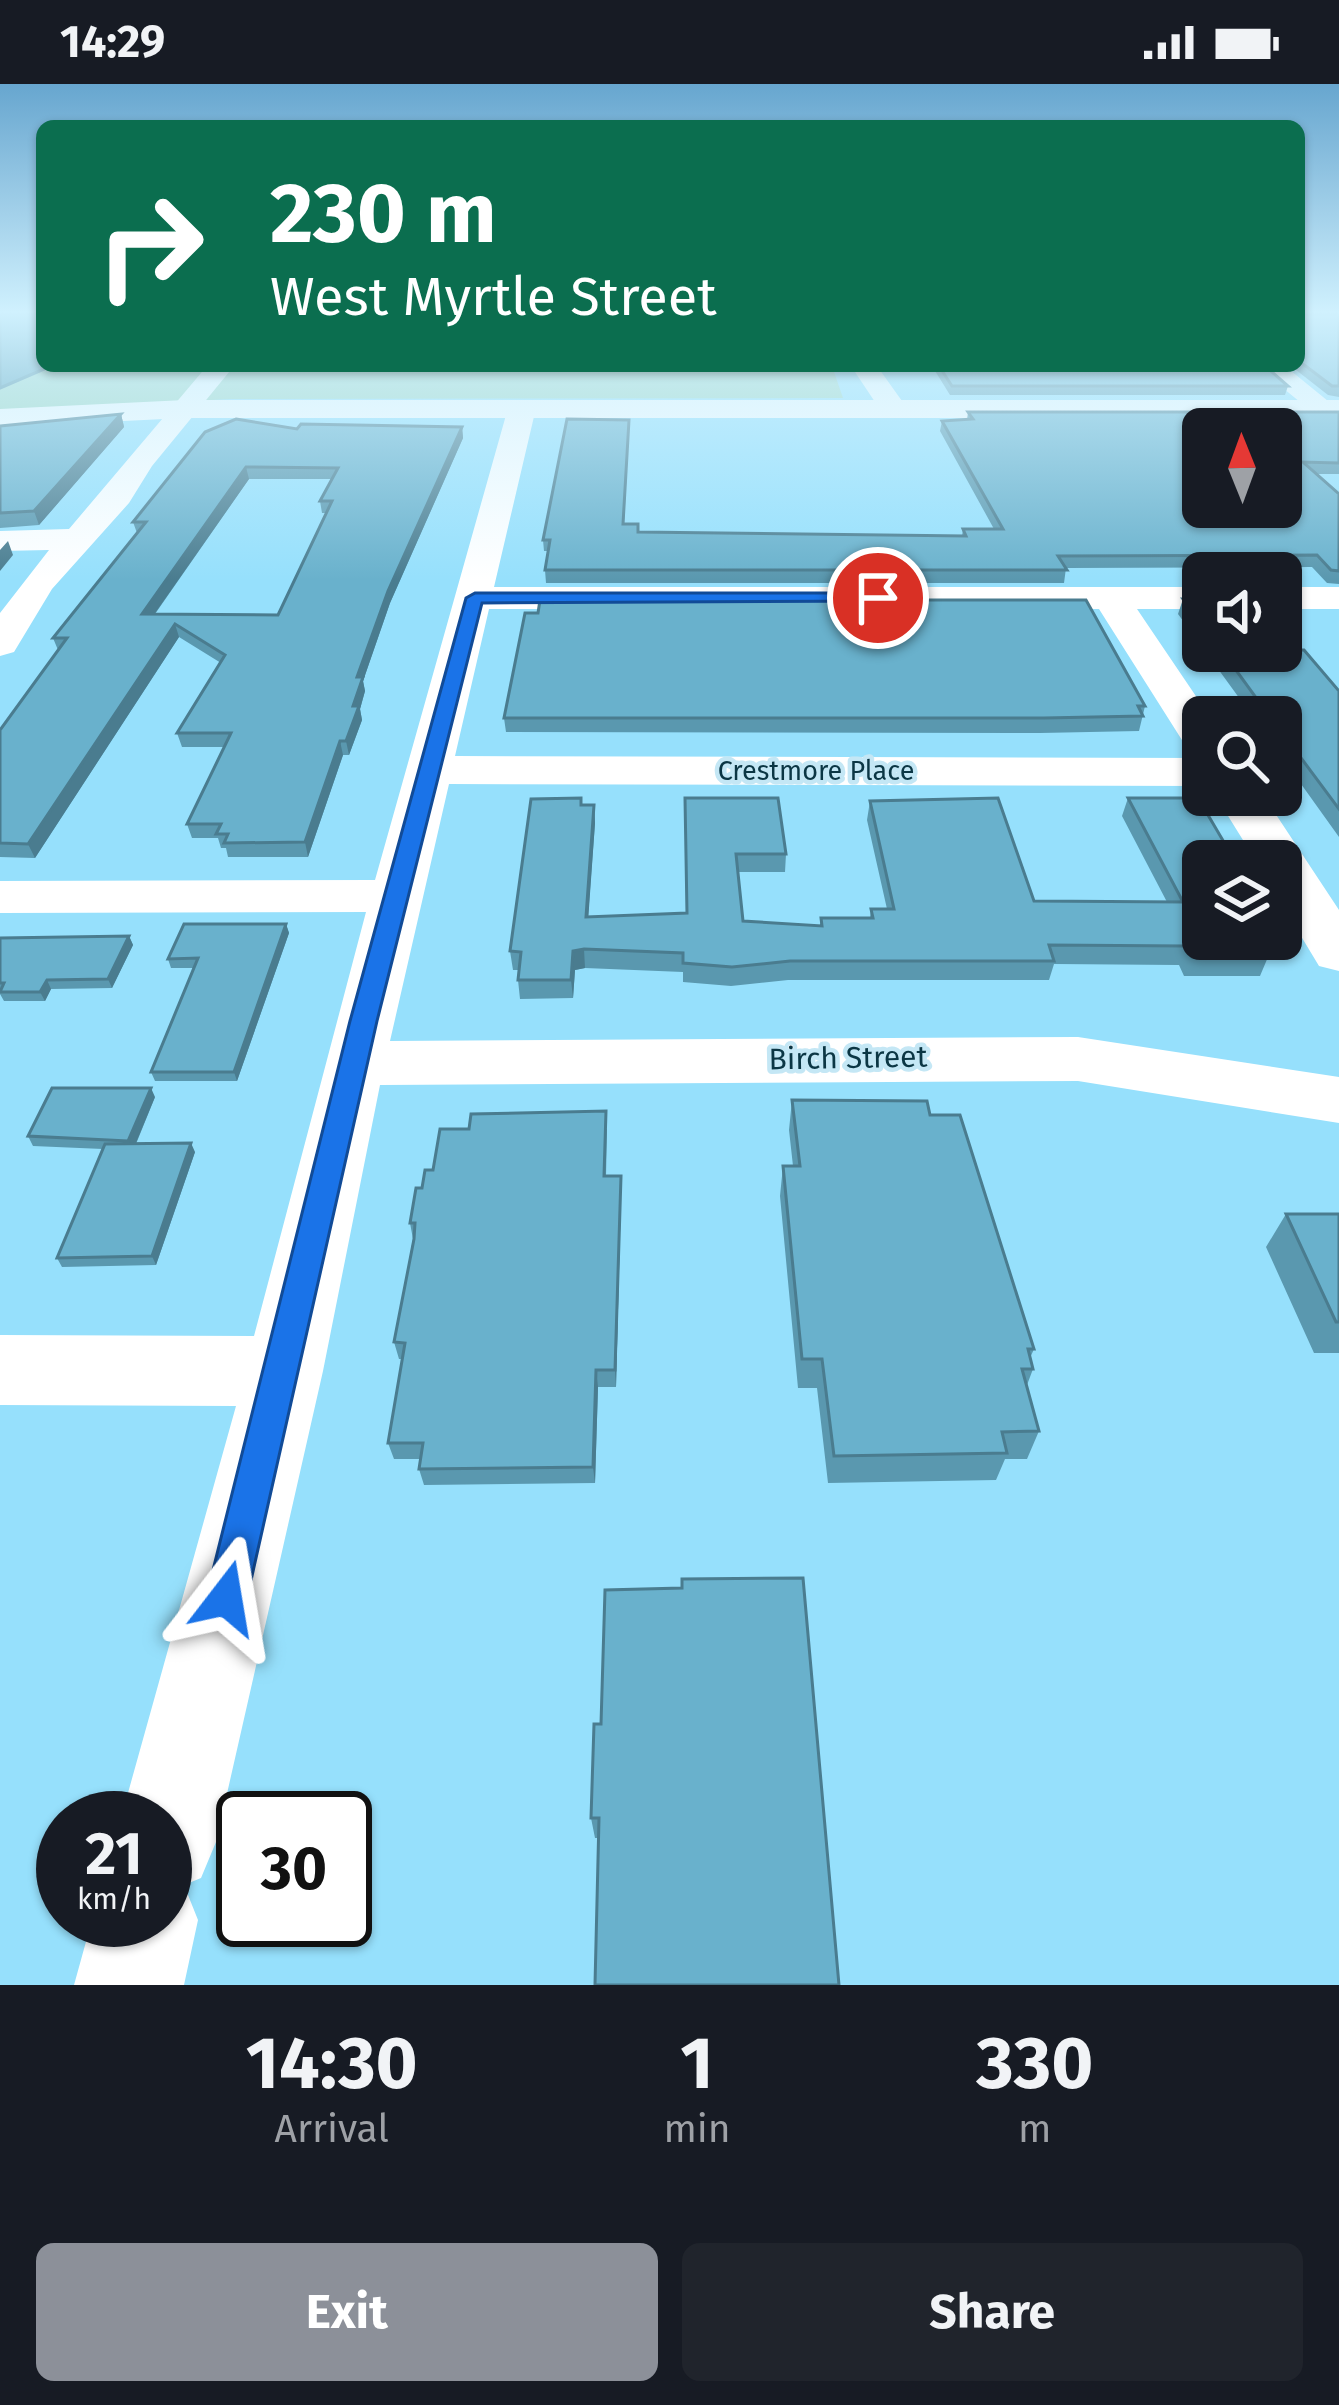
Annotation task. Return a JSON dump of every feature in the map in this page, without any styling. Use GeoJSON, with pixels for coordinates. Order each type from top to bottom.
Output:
{"type":"FeatureCollection","features":[{"type":"Feature","properties":{"kind":"main road"},"geometry":{"type":"LineString","coordinates":[[0,418],[184,409],[1333,410]]}},
{"type":"Feature","properties":{"kind":"street"},"geometry":{"type":"LineString","coordinates":[[0,644],[37,584],[189,403]]}},
{"type":"Feature","properties":{"kind":"street"},"geometry":{"type":"LineString","coordinates":[[845,408],[848,403]]}},
{"type":"Feature","properties":{"kind":"street"},"geometry":{"type":"LineString","coordinates":[[889,403],[893,409]]}},
{"type":"Feature","properties":{"kind":"street"},"geometry":{"type":"LineString","coordinates":[[178,1791],[284,1371],[395,896],[522,408]]}},
{"type":"Feature","properties":{"kind":"street"},"geometry":{"type":"LineString","coordinates":[[0,541],[78,539]]}},
{"type":"Feature","properties":{"kind":"street"},"geometry":{"type":"LineString","coordinates":[[475,598],[1182,598]]}},
{"type":"Feature","properties":{"kind":"street"},"geometry":{"type":"LineString","coordinates":[[1111,598],[1182,707]]}},
{"type":"Feature","properties":{"kind":"street"},"geometry":{"type":"LineString","coordinates":[[1302,598],[1339,598]]}},
{"type":"Feature","properties":{"kind":"street","name":"Crestmore Place"},"geometry":{"type":"LineString","coordinates":[[428,770],[1182,772]]}},
{"type":"Feature","properties":{"kind":"street"},"geometry":{"type":"LineString","coordinates":[[1302,894],[1339,953]]}},
{"type":"Feature","properties":{"kind":"street"},"geometry":{"type":"LineString","coordinates":[[0,897],[395,896]]}},
{"type":"Feature","properties":{"kind":"street","name":"Birch Street"},"geometry":{"type":"LineString","coordinates":[[354,1063],[1030,1057],[1078,1059],[1339,1100]]}},
{"type":"Feature","properties":{"kind":"street"},"geometry":{"type":"LineString","coordinates":[[0,1370],[284,1371]]}},
{"type":"Feature","properties":{"kind":"street"},"geometry":{"type":"LineString","coordinates":[[129,1985],[138,1947]]}},
{"type":"Feature","properties":{"kind":"green space"},"geometry":{"type":"Polygon","coordinates":[[[0,403],[154,403],[0,410],[0,403]]]}},
{"type":"Feature","properties":{"kind":"building"},"geometry":{"type":"Polygon","coordinates":[[[968,412],[1182,412],[1182,528],[1302,528],[1302,412],[1339,412],[1339,463],[1303,462],[1339,494],[1339,571],[1331,570],[1317,555],[1302,552],[1058,556],[1067,570],[545,570],[550,540],[543,540],[567,419],[629,420],[623,524],[638,524],[638,532],[966,536],[963,529],[1003,529],[942,421],[973,419],[968,412]]]}},
{"type":"Feature","properties":{"kind":"building"},"geometry":{"type":"Polygon","coordinates":[[[121,414],[34,511],[0,513],[0,426],[121,414]]]}},
{"type":"Feature","properties":{"kind":"building"},"geometry":{"type":"Polygon","coordinates":[[[236,419],[297,429],[301,424],[462,427],[388,591],[357,677],[363,677],[353,706],[359,706],[346,741],[340,741],[305,842],[224,843],[228,834],[216,834],[221,824],[187,824],[231,733],[177,733],[225,655],[175,624],[28,844],[0,843],[0,730],[67,638],[53,638],[146,522],[133,522],[205,432],[236,419]],[[246,467],[142,614],[278,615],[332,501],[320,501],[338,468],[246,467]]]}},
{"type":"Feature","properties":{"kind":"building"},"geometry":{"type":"Polygon","coordinates":[[[540,600],[1086,600],[1145,706],[1138,706],[1143,716],[1044,718],[504,718],[525,613],[538,613],[540,600]]]}},
{"type":"Feature","properties":{"kind":"building"},"geometry":{"type":"Polygon","coordinates":[[[1302,650],[1339,691],[1339,809],[1302,759],[1302,696],[1255,696],[1237,672],[1302,672],[1302,650]]]}},
{"type":"Feature","properties":{"kind":"building"},"geometry":{"type":"Polygon","coordinates":[[[581,798],[581,805],[594,805],[586,917],[687,913],[685,798],[778,798],[786,854],[736,854],[743,921],[822,926],[821,918],[873,918],[871,909],[894,909],[870,801],[998,798],[1034,901],[1182,902],[1182,946],[1049,945],[1054,961],[790,961],[732,967],[683,963],[683,953],[584,949],[573,951],[571,980],[518,980],[521,952],[510,951],[531,799],[581,798]]]}},
{"type":"Feature","properties":{"kind":"building"},"geometry":{"type":"Polygon","coordinates":[[[1128,798],[1182,798],[1182,816],[1209,816],[1223,840],[1182,840],[1182,900],[1128,798]]]}},
{"type":"Feature","properties":{"kind":"building"},"geometry":{"type":"Polygon","coordinates":[[[184,924],[286,924],[234,1072],[151,1072],[198,958],[168,959],[184,924]]]}},
{"type":"Feature","properties":{"kind":"building"},"geometry":{"type":"Polygon","coordinates":[[[129,936],[108,979],[47,980],[40,992],[0,992],[4,983],[0,983],[0,938],[129,936]]]}},
{"type":"Feature","properties":{"kind":"building"},"geometry":{"type":"Polygon","coordinates":[[[52,1088],[151,1088],[128,1141],[28,1136],[52,1088]]]}},
{"type":"Feature","properties":{"kind":"building"},"geometry":{"type":"Polygon","coordinates":[[[792,1100],[927,1101],[930,1115],[960,1115],[1034,1349],[1028,1349],[1033,1369],[1022,1369],[1039,1431],[1002,1432],[1007,1453],[834,1456],[822,1359],[802,1359],[783,1166],[800,1166],[792,1100]]]}},
{"type":"Feature","properties":{"kind":"building"},"geometry":{"type":"Polygon","coordinates":[[[606,1111],[604,1176],[621,1176],[615,1370],[596,1370],[593,1467],[419,1469],[423,1443],[388,1443],[405,1343],[394,1342],[414,1239],[415,1223],[410,1223],[416,1188],[422,1188],[425,1170],[433,1170],[440,1129],[469,1129],[471,1114],[606,1111]]]}},
{"type":"Feature","properties":{"kind":"building"},"geometry":{"type":"Polygon","coordinates":[[[191,1143],[152,1256],[57,1258],[105,1144],[191,1143]]]}},
{"type":"Feature","properties":{"kind":"building"},"geometry":{"type":"Polygon","coordinates":[[[1286,1214],[1339,1214],[1339,1322],[1336,1322],[1286,1214]]]}},
{"type":"Feature","properties":{"kind":"building"},"geometry":{"type":"Polygon","coordinates":[[[803,1578],[839,1985],[595,1985],[599,1818],[591,1818],[594,1724],[601,1724],[605,1590],[682,1588],[682,1579],[803,1578]]]}},
{"type":"Feature","properties":{"kind":"route"},"geometry":{"type":"LineString","coordinates":[[226,1598],[395,896],[475,598],[878,598]]}}]}
